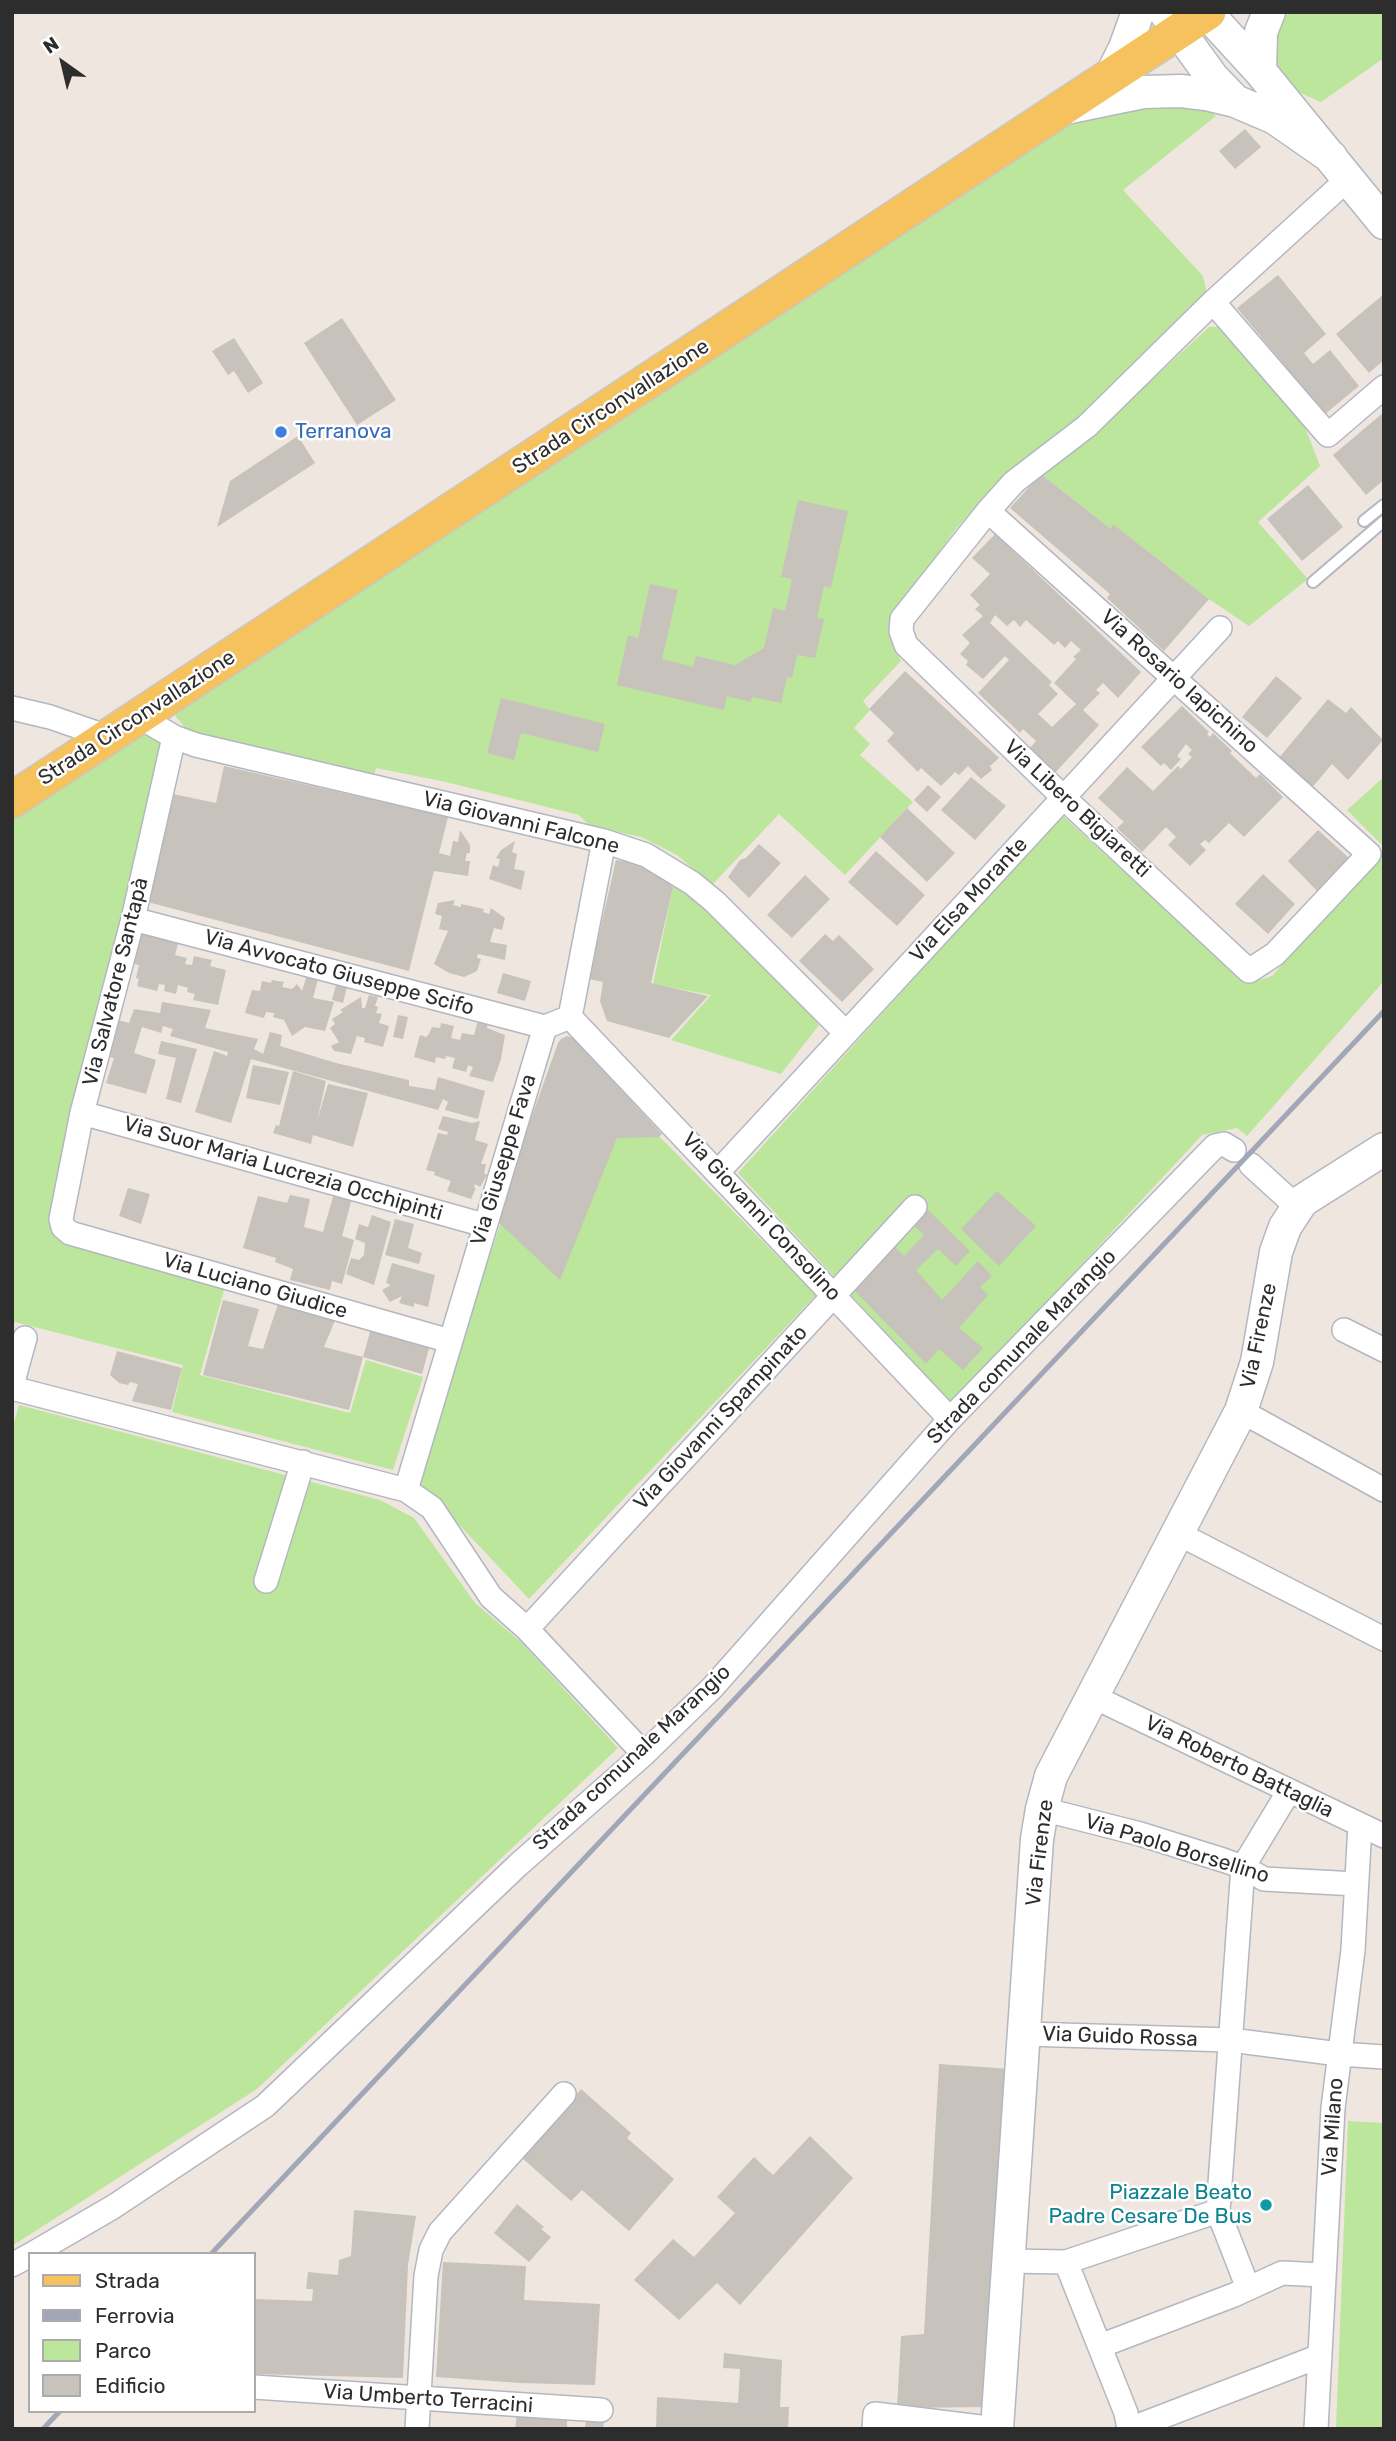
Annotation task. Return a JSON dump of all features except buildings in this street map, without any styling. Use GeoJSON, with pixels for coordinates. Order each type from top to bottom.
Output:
{"type":"FeatureCollection","features":[{"type":"Feature","properties":{"kind":"main road","name":"Strada Circonvallazione"},"geometry":{"type":"LineString","coordinates":[[12,800],[1065,108],[1193,16]]}},
{"type":"Feature","properties":{"kind":"street"},"geometry":{"type":"LineString","coordinates":[[1110,78],[1138,12]]}},
{"type":"Feature","properties":{"kind":"street"},"geometry":{"type":"LineString","coordinates":[[1260,71],[1261,32],[1269,12]]}},
{"type":"Feature","properties":{"kind":"street"},"geometry":{"type":"LineString","coordinates":[[1193,16],[1260,71],[1384,223]]}},
{"type":"Feature","properties":{"kind":"street"},"geometry":{"type":"LineString","coordinates":[[1193,16],[1212,77],[1235,102]]}},
{"type":"Feature","properties":{"kind":"street"},"geometry":{"type":"LineString","coordinates":[[1065,108],[1143,92],[1181,91],[1206,94],[1275,118],[1340,168]]}},
{"type":"Feature","properties":{"kind":"street"},"geometry":{"type":"LineString","coordinates":[[988,511],[1014,482],[1087,426],[1213,302],[1340,168]]}},
{"type":"Feature","properties":{"kind":"street"},"geometry":{"type":"LineString","coordinates":[[1213,302],[1328,435],[1384,387]]}},
{"type":"Feature","properties":{"kind":"street","name":"Via Libero Bigiaretti"},"geometry":{"type":"LineString","coordinates":[[988,511],[902,619],[901,631],[906,645],[1063,798],[1250,971]]}},
{"type":"Feature","properties":{"kind":"street","name":"Via Rosario Iapichino"},"geometry":{"type":"LineString","coordinates":[[988,511],[1370,854],[1275,954],[1250,971]]}},
{"type":"Feature","properties":{"kind":"street","name":"Via Elsa Morante"},"geometry":{"type":"LineString","coordinates":[[718,1171],[1220,628]]}},
{"type":"Feature","properties":{"kind":"street"},"geometry":{"type":"LineString","coordinates":[[12,708],[50,717],[108,737]]}},
{"type":"Feature","properties":{"kind":"street","name":"Via Giovanni Falcone"},"geometry":{"type":"LineString","coordinates":[[140,717],[174,737],[196,745],[604,841],[646,855],[692,883],[715,902],[846,1033]]}},
{"type":"Feature","properties":{"kind":"street","name":"Via Salvatore Santapà"},"geometry":{"type":"LineString","coordinates":[[63,1227],[61,1219],[82,1113],[133,919],[174,737]]}},
{"type":"Feature","properties":{"kind":"street"},"geometry":{"type":"LineString","coordinates":[[545,1027],[570,1017],[604,841]]}},
{"type":"Feature","properties":{"kind":"street","name":"Via Avvocato Giuseppe Scifo"},"geometry":{"type":"LineString","coordinates":[[133,919],[545,1027]]}},
{"type":"Feature","properties":{"kind":"street","name":"Via Giovanni Consolino"},"geometry":{"type":"LineString","coordinates":[[570,1017],[950,1419]]}},
{"type":"Feature","properties":{"kind":"street","name":"Via Giuseppe Fava"},"geometry":{"type":"LineString","coordinates":[[406,1490],[545,1027]]}},
{"type":"Feature","properties":{"kind":"street","name":"Via Suor Maria Lucrezia Occhipinti"},"geometry":{"type":"LineString","coordinates":[[82,1113],[484,1225]]}},
{"type":"Feature","properties":{"kind":"street","name":"Strada comunale Marangio"},"geometry":{"type":"LineString","coordinates":[[34,2252],[113,2207],[265,2106],[517,1865],[643,1754],[713,1687],[950,1419],[1215,1146],[1224,1144],[1242,1157],[1297,1207]]}},
{"type":"Feature","properties":{"kind":"street"},"geometry":{"type":"LineString","coordinates":[[1297,1207],[1384,1149]]}},
{"type":"Feature","properties":{"kind":"street","name":"Via Giovanni Spampinato"},"geometry":{"type":"LineString","coordinates":[[527,1629],[915,1207]]}},
{"type":"Feature","properties":{"kind":"street","name":"Via Firenze"},"geometry":{"type":"LineString","coordinates":[[996,2429],[1037,1839],[1042,1809],[1051,1776],[1241,1411],[1257,1362],[1276,1252],[1285,1227],[1297,1207]]}},
{"type":"Feature","properties":{"kind":"street","name":"Via Luciano Giudice"},"geometry":{"type":"LineString","coordinates":[[63,1227],[70,1233],[450,1341]]}},
{"type":"Feature","properties":{"kind":"street"},"geometry":{"type":"LineString","coordinates":[[1344,1330],[1384,1350]]}},
{"type":"Feature","properties":{"kind":"street"},"geometry":{"type":"LineString","coordinates":[[25,1338],[12,1387],[406,1490],[432,1508],[491,1597],[527,1629],[643,1754]]}},
{"type":"Feature","properties":{"kind":"street"},"geometry":{"type":"LineString","coordinates":[[1241,1411],[1384,1490]]}},
{"type":"Feature","properties":{"kind":"street"},"geometry":{"type":"LineString","coordinates":[[267,1581],[303,1462]]}},
{"type":"Feature","properties":{"kind":"street"},"geometry":{"type":"LineString","coordinates":[[1177,1533],[1384,1639]]}},
{"type":"Feature","properties":{"kind":"street","name":"Via Roberto Battaglia"},"geometry":{"type":"LineString","coordinates":[[1094,1696],[1384,1836]]}},
{"type":"Feature","properties":{"kind":"street"},"geometry":{"type":"LineString","coordinates":[[1241,2292],[1212,2213],[1226,2033],[1243,1867],[1289,1791]]}},
{"type":"Feature","properties":{"kind":"street","name":"Via Paolo Borsellino"},"geometry":{"type":"LineString","coordinates":[[1042,1809],[1140,1834],[1243,1867],[1264,1879],[1356,1884]]}},
{"type":"Feature","properties":{"kind":"street","name":"Via Milano"},"geometry":{"type":"LineString","coordinates":[[1316,2429],[1333,2108],[1353,1950],[1360,1825]]}},
{"type":"Feature","properties":{"kind":"street","name":"Via Guido Rossa"},"geometry":{"type":"LineString","coordinates":[[1025,2034],[1226,2033],[1339,2054]]}},
{"type":"Feature","properties":{"kind":"street"},"geometry":{"type":"LineString","coordinates":[[1339,2054],[1384,2057]]}},
{"type":"Feature","properties":{"kind":"street"},"geometry":{"type":"LineString","coordinates":[[417,2429],[426,2276],[431,2250],[440,2232],[564,2094]]}},
{"type":"Feature","properties":{"kind":"street"},"geometry":{"type":"LineString","coordinates":[[1008,2261],[1066,2262],[1212,2213]]}},
{"type":"Feature","properties":{"kind":"street","name":"Strada comunale Marangio"},"geometry":{"type":"LineString","coordinates":[[12,2264],[28,2256]]}},
{"type":"Feature","properties":{"kind":"street"},"geometry":{"type":"LineString","coordinates":[[1066,2262],[1126,2413],[1129,2429],[1320,2356]]}},
{"type":"Feature","properties":{"kind":"street"},"geometry":{"type":"LineString","coordinates":[[1100,2346],[1241,2292],[1282,2273],[1324,2275]]}},
{"type":"Feature","properties":{"kind":"street","name":"Via Umberto Terracini"},"geometry":{"type":"LineString","coordinates":[[256,2387],[601,2410]]}},
{"type":"Feature","properties":{"kind":"street"},"geometry":{"type":"LineString","coordinates":[[874,2421],[996,2429]]}},
{"type":"Feature","properties":{"kind":"lane"},"geometry":{"type":"LineString","coordinates":[[1364,521],[1384,505]]}},
{"type":"Feature","properties":{"kind":"lane"},"geometry":{"type":"LineString","coordinates":[[1313,582],[1384,521]]}},
{"type":"Feature","properties":{"kind":"green space"},"geometry":{"type":"Polygon","coordinates":[[[1288,12],[1384,12],[1384,58],[1321,102],[1292,89],[1275,61],[1275,41],[1288,12]]]}},
{"type":"Feature","properties":{"kind":"green space"},"geometry":{"type":"Polygon","coordinates":[[[1200,102],[1216,116],[1123,190],[1203,276],[1207,294],[1062,433],[1001,480],[955,530],[894,614],[889,631],[901,661],[863,701],[870,710],[854,728],[870,744],[860,755],[913,802],[845,875],[779,814],[712,885],[677,855],[641,837],[590,826],[579,815],[446,782],[376,768],[373,778],[188,731],[176,717],[175,709],[1076,120],[1102,110],[1200,102]]]}},
{"type":"Feature","properties":{"kind":"green space"},"geometry":{"type":"Polygon","coordinates":[[[1209,327],[1227,331],[1305,427],[1320,466],[1258,522],[1308,579],[1249,626],[1209,599],[1114,525],[1111,529],[1041,474],[1105,423],[1209,327]]]}},
{"type":"Feature","properties":{"kind":"green space"},"geometry":{"type":"Polygon","coordinates":[[[137,729],[160,743],[54,1213],[56,1230],[65,1243],[76,1247],[225,1287],[200,1375],[350,1413],[366,1360],[423,1377],[393,1470],[172,1412],[183,1365],[15,1322],[12,1331],[12,815],[137,729]]]}},
{"type":"Feature","properties":{"kind":"green space"},"geometry":{"type":"Polygon","coordinates":[[[1384,777],[1384,847],[1347,810],[1384,777]]]}},
{"type":"Feature","properties":{"kind":"green space"},"geometry":{"type":"Polygon","coordinates":[[[1062,815],[1247,984],[1272,976],[1384,852],[1384,981],[1247,1136],[1237,1128],[1202,1135],[952,1404],[738,1173],[1062,815]]]}},
{"type":"Feature","properties":{"kind":"green space"},"geometry":{"type":"Polygon","coordinates":[[[673,887],[681,887],[791,994],[819,1025],[781,1074],[671,1040],[711,995],[653,984],[673,887]]]}},
{"type":"Feature","properties":{"kind":"green space"},"geometry":{"type":"Polygon","coordinates":[[[563,1039],[816,1295],[529,1599],[420,1483],[427,1441],[563,1039]]]}},
{"type":"Feature","properties":{"kind":"green space"},"geometry":{"type":"Polygon","coordinates":[[[19,1405],[380,1500],[414,1518],[475,1603],[522,1643],[618,1748],[257,2089],[12,2246],[12,1430],[19,1405]]]}},
{"type":"Feature","properties":{"kind":"green space"},"geometry":{"type":"Polygon","coordinates":[[[1348,2121],[1384,2123],[1384,2429],[1336,2429],[1348,2121]]]}},
{"type":"Feature","properties":{"kind":"railway"},"geometry":{"type":"LineString","coordinates":[[213,2252],[1384,1011]]}},
{"type":"Feature","properties":{"kind":"railway"},"geometry":{"type":"LineString","coordinates":[[43,2429],[58,2413]]}},
{"type":"Feature","properties":{"kind":"place","name":"Terranova"},"geometry":{"type":"Point","coordinates":[281,432]}},
{"type":"Feature","properties":{"kind":"place","name":"Piazzale Beato Padre Cesare De Bus"},"geometry":{"type":"Point","coordinates":[1266,2205]}}]}
